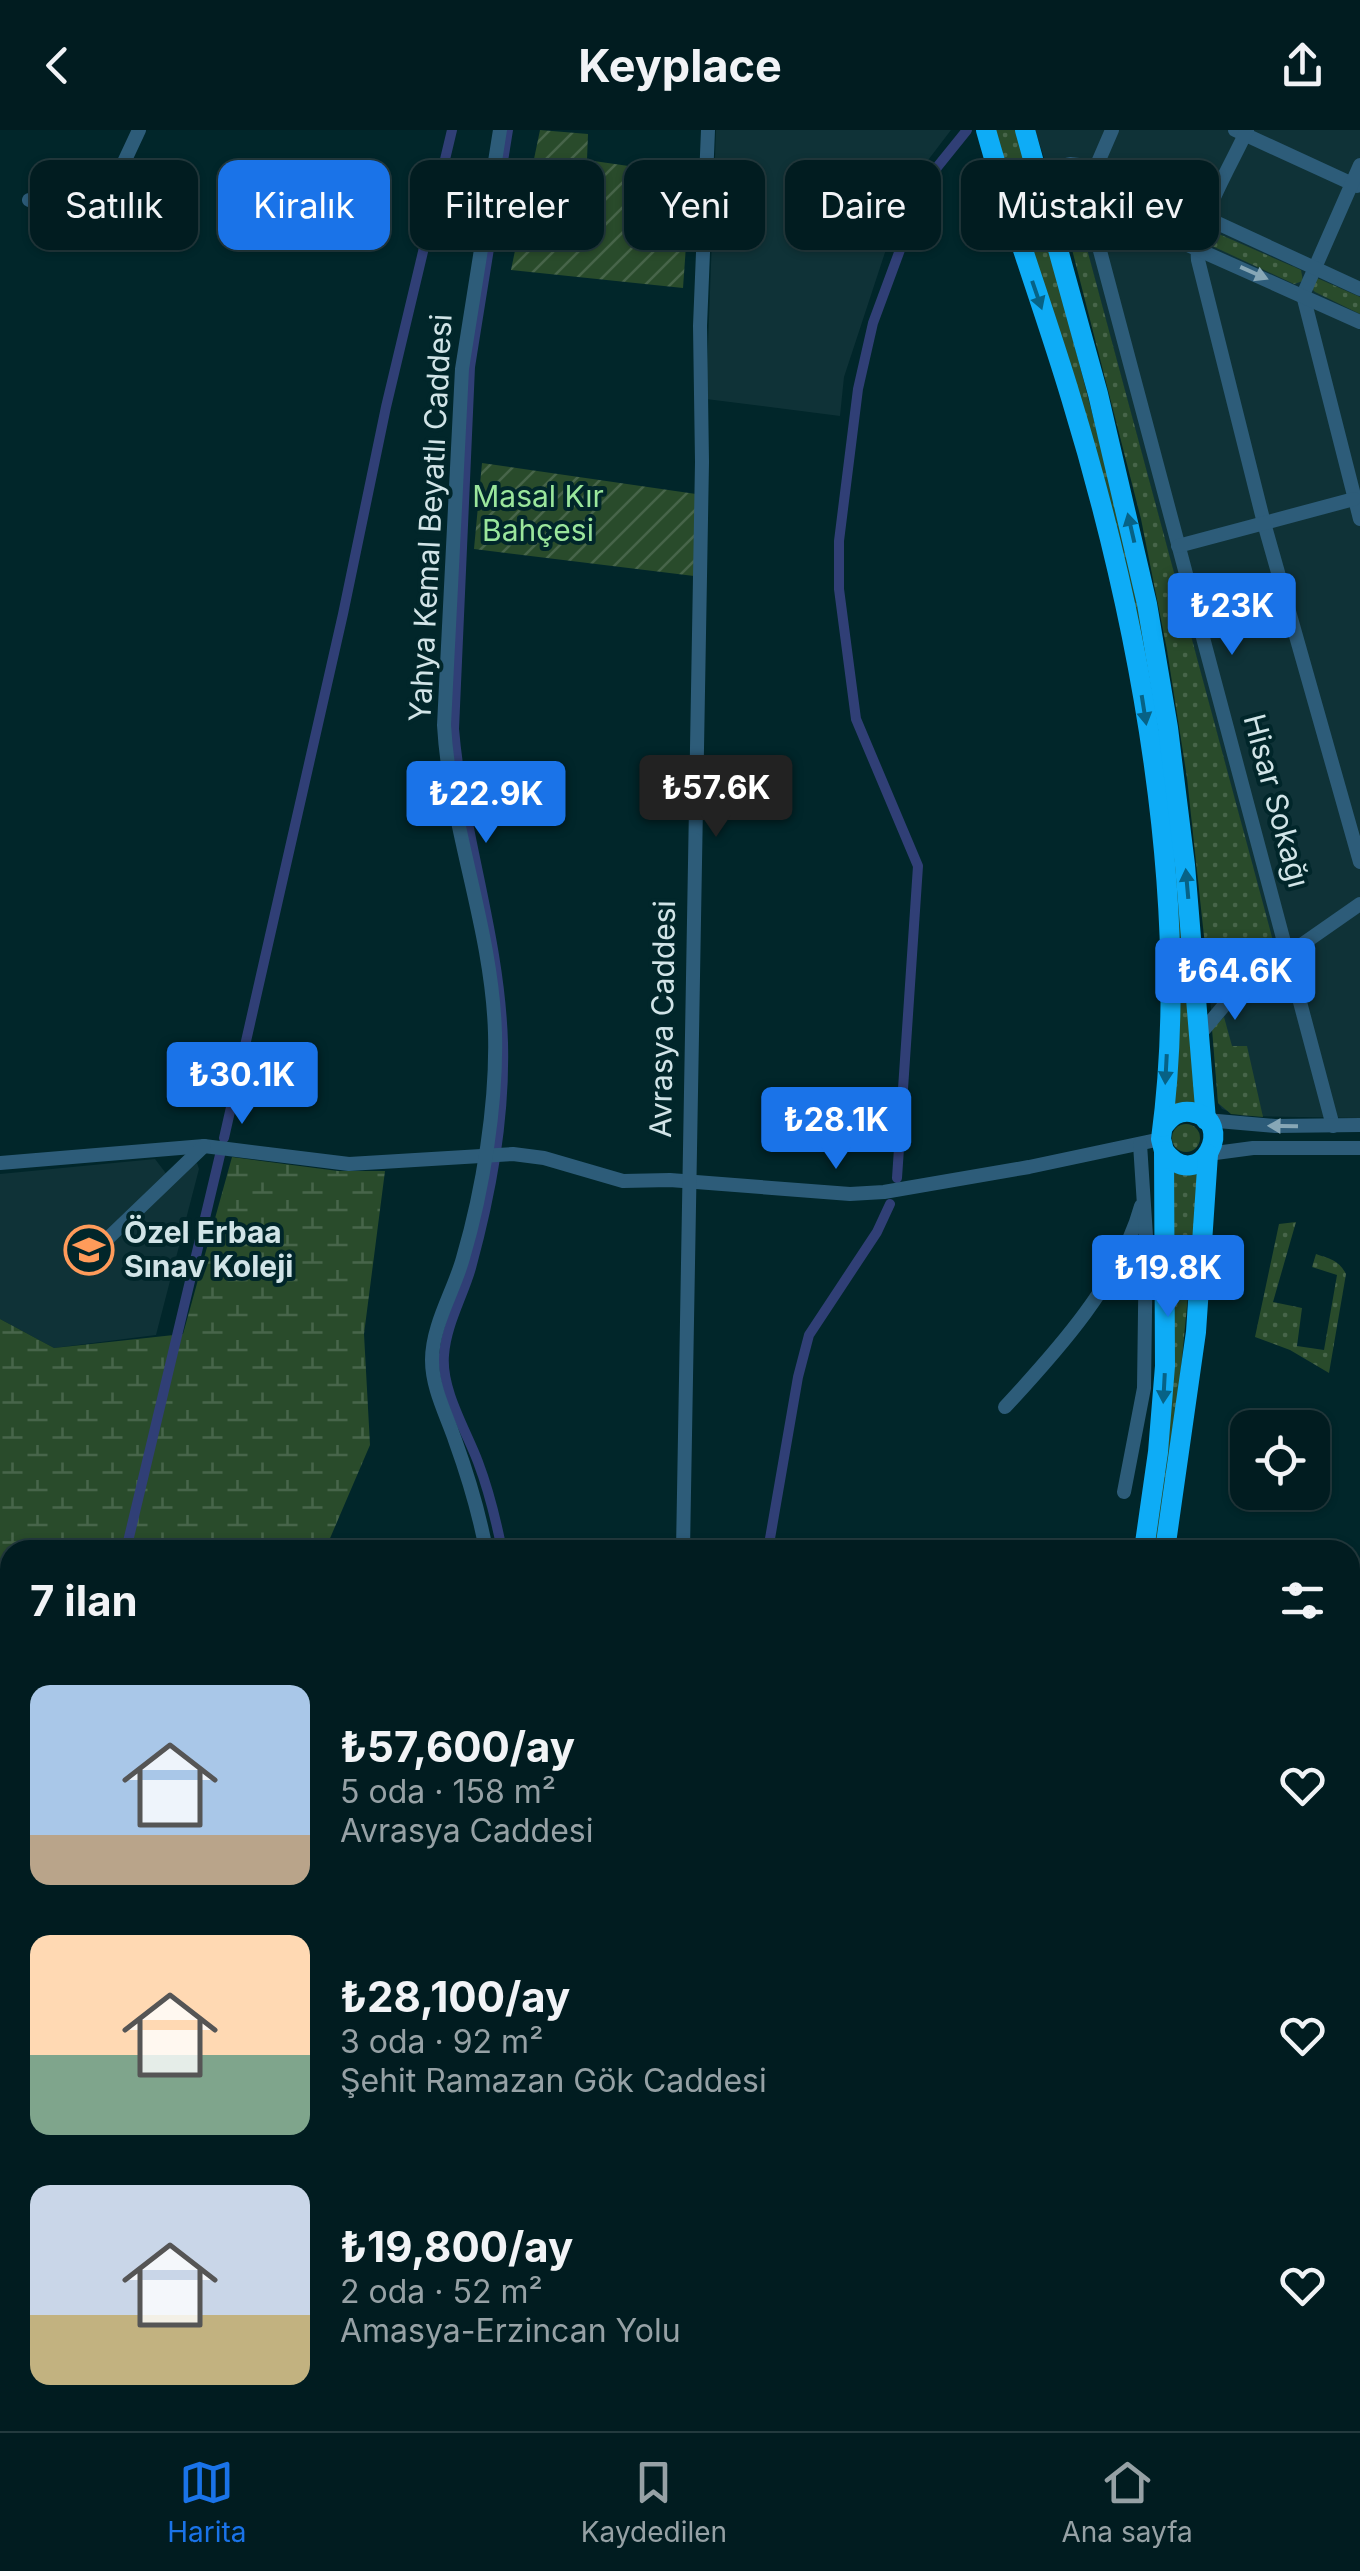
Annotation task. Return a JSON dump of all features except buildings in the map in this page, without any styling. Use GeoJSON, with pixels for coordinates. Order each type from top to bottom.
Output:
{"type":"FeatureCollection","features":[{"type":"Feature","properties":{"kind":"highway"},"geometry":{"type":"LineString","coordinates":[[986,130],[994,160]]}},
{"type":"Feature","properties":{"kind":"highway"},"geometry":{"type":"LineString","coordinates":[[1025,130],[1031,160]]}},
{"type":"Feature","properties":{"kind":"highway"},"geometry":{"type":"LineString","coordinates":[[1021,250],[1078,420],[1114,557],[1136,662],[1168,896],[1169,1003],[1157,1140],[1165,1366],[1145,1540]]}},
{"type":"Feature","properties":{"kind":"highway"},"geometry":{"type":"LineString","coordinates":[[1053,250],[1120,484],[1147,604],[1171,747],[1198,994],[1206,1120],[1213,1136],[1208,1154],[1202,1268],[1190,1381],[1166,1540]]}},
{"type":"Feature","properties":{"kind":"highway"},"geometry":{"type":"LineString","coordinates":[[1157,1140],[1171,1117],[1182,1112],[1198,1114],[1206,1120]]}},
{"type":"Feature","properties":{"kind":"highway"},"geometry":{"type":"LineString","coordinates":[[1157,1140],[1172,1160],[1185,1165],[1208,1154]]}},
{"type":"Feature","properties":{"kind":"street"},"geometry":{"type":"LineString","coordinates":[[29,200],[77,217],[95,217],[104,207],[140,130]]}},
{"type":"Feature","properties":{"kind":"street","name":"Yahya Kemal Beyatlı Caddesi"},"geometry":{"type":"LineString","coordinates":[[484,1540],[472,1490],[436,1387],[432,1357],[471,1230],[495,1061],[493,997],[480,916],[450,782],[444,725],[462,369],[500,130]]}},
{"type":"Feature","properties":{"kind":"street","name":"Avrasya Caddesi"},"geometry":{"type":"LineString","coordinates":[[684,1540],[702,462],[700,326],[708,130]]}},
{"type":"Feature","properties":{"kind":"street"},"geometry":{"type":"LineString","coordinates":[[1099,160],[1112,130]]}},
{"type":"Feature","properties":{"kind":"street"},"geometry":{"type":"LineString","coordinates":[[1219,188],[1242,131],[1356,185]]}},
{"type":"Feature","properties":{"kind":"street"},"geometry":{"type":"LineString","coordinates":[[1360,165],[1356,185],[1303,295],[1360,519]]}},
{"type":"Feature","properties":{"kind":"street"},"geometry":{"type":"LineString","coordinates":[[1219,223],[1360,289]]}},
{"type":"Feature","properties":{"kind":"street","name":"Hisar Sokağı"},"geometry":{"type":"LineString","coordinates":[[1100,250],[1333,1126]]}},
{"type":"Feature","properties":{"kind":"street"},"geometry":{"type":"LineString","coordinates":[[1198,250],[1264,523],[1360,862]]}},
{"type":"Feature","properties":{"kind":"street"},"geometry":{"type":"LineString","coordinates":[[1204,250],[1360,322]]}},
{"type":"Feature","properties":{"kind":"street"},"geometry":{"type":"LineString","coordinates":[[1178,546],[1354,499]]}},
{"type":"Feature","properties":{"kind":"street"},"geometry":{"type":"LineString","coordinates":[[1201,1033],[1238,988],[1360,904]]}},
{"type":"Feature","properties":{"kind":"street"},"geometry":{"type":"LineString","coordinates":[[1198,994],[1238,988]]}},
{"type":"Feature","properties":{"kind":"street"},"geometry":{"type":"LineString","coordinates":[[1206,1120],[1274,1126],[1360,1125]]}},
{"type":"Feature","properties":{"kind":"street"},"geometry":{"type":"LineString","coordinates":[[0,1164],[204,1146],[349,1164],[513,1154],[544,1158],[624,1182],[688,1181],[816,1194],[884,1192],[1157,1140],[1131,1235],[1096,1296],[1006,1406]]}},
{"type":"Feature","properties":{"kind":"street"},"geometry":{"type":"LineString","coordinates":[[101,1245],[204,1146]]}},
{"type":"Feature","properties":{"kind":"street"},"geometry":{"type":"LineString","coordinates":[[1208,1154],[1253,1148],[1360,1148]]}},
{"type":"Feature","properties":{"kind":"street"},"geometry":{"type":"LineString","coordinates":[[1124,1492],[1144,1388],[1144,1198]]}},
{"type":"Feature","properties":{"kind":"shaded area"},"geometry":{"type":"Polygon","coordinates":[[[716,130],[951,130],[928,160],[785,160],[785,250],[886,250],[844,377],[840,416],[706,399],[712,250],[765,250],[765,160],[715,160],[716,130]]]}},
{"type":"Feature","properties":{"kind":"shaded area"},"geometry":{"type":"Polygon","coordinates":[[[1035,130],[1360,130],[1360,1118],[1242,1116],[1222,1109],[1218,1103],[1209,983],[1241,975],[1242,827],[1087,250],[1219,250],[1219,160],[1045,160],[1035,130]]]}},
{"type":"Feature","properties":{"kind":"shaded area","name":"Özel Erbaa Sınav Koleji"},"geometry":{"type":"Polygon","coordinates":[[[155,1159],[171,1180],[197,1163],[199,1169],[156,1335],[54,1348],[0,1319],[0,1174],[155,1159]]]}},
{"type":"Feature","properties":{"kind":"green space"},"geometry":{"type":"Polygon","coordinates":[[[540,130],[588,134],[587,160],[534,160],[540,130]]]}},
{"type":"Feature","properties":{"kind":"green space"},"geometry":{"type":"Polygon","coordinates":[[[994,130],[1015,130],[1026,160],[1002,160],[994,130]]]}},
{"type":"Feature","properties":{"kind":"green space"},"geometry":{"type":"Polygon","coordinates":[[[604,162],[624,165],[624,250],[686,250],[683,288],[511,270],[515,250],[604,250],[604,162]]]}},
{"type":"Feature","properties":{"kind":"green space"},"geometry":{"type":"Polygon","coordinates":[[[1219,234],[1301,270],[1303,281],[1294,284],[1219,249],[1219,234]]]}},
{"type":"Feature","properties":{"kind":"green space"},"geometry":{"type":"Polygon","coordinates":[[[1028,250],[1050,250],[1125,540],[1149,666],[1177,866],[1200,1108],[1172,1109],[1154,734],[1028,250]]]}},
{"type":"Feature","properties":{"kind":"green space"},"geometry":{"type":"Polygon","coordinates":[[[1072,250],[1087,250],[1276,952],[1244,973],[1218,982],[1209,983],[1187,778],[1141,519],[1072,250]]]}},
{"type":"Feature","properties":{"kind":"green space"},"geometry":{"type":"Polygon","coordinates":[[[1317,278],[1360,297],[1360,314],[1315,292],[1312,289],[1317,278]]]}},
{"type":"Feature","properties":{"kind":"green space","name":"Masal Kır Bahçesi"},"geometry":{"type":"Polygon","coordinates":[[[482,463],[696,494],[694,576],[474,549],[482,463]]]}},
{"type":"Feature","properties":{"kind":"green space"},"geometry":{"type":"Polygon","coordinates":[[[1224,1017],[1232,1046],[1247,1046],[1263,1117],[1231,1114],[1218,1103],[1212,1029],[1224,1017]]]}},
{"type":"Feature","properties":{"kind":"green space"},"geometry":{"type":"Polygon","coordinates":[[[1186,1124],[1196,1128],[1200,1138],[1196,1148],[1186,1152],[1176,1148],[1172,1138],[1176,1128],[1186,1124]]]}},
{"type":"Feature","properties":{"kind":"green space"},"geometry":{"type":"Polygon","coordinates":[[[232,1157],[338,1171],[385,1171],[364,1334],[370,1445],[329,1540],[0,1540],[0,1319],[54,1348],[183,1334],[232,1157]]]}},
{"type":"Feature","properties":{"kind":"green space"},"geometry":{"type":"Polygon","coordinates":[[[1200,1170],[1178,1400],[1158,1540],[1151,1540],[1170,1171],[1200,1170]]]}},
{"type":"Feature","properties":{"kind":"green space"},"geometry":{"type":"Polygon","coordinates":[[[1296,1222],[1273,1302],[1302,1308],[1297,1346],[1324,1350],[1337,1275],[1312,1267],[1316,1254],[1343,1269],[1346,1274],[1329,1373],[1290,1350],[1255,1337],[1279,1224],[1296,1222]]]}},
{"type":"Feature","properties":{"kind":"waterway"},"geometry":{"type":"LineString","coordinates":[[224,1138],[386,407],[452,130]]}},
{"type":"Feature","properties":{"kind":"waterway"},"geometry":{"type":"LineString","coordinates":[[500,1540],[482,1473],[450,1396],[444,1355],[485,1212],[502,1100],[503,1043],[495,964],[454,729],[470,367],[508,130]]}},
{"type":"Feature","properties":{"kind":"waterway"},"geometry":{"type":"LineString","coordinates":[[897,1178],[918,866],[856,719],[839,589],[839,541],[858,389],[873,323],[921,193],[967,130]]}},
{"type":"Feature","properties":{"kind":"waterway"},"geometry":{"type":"LineString","coordinates":[[128,1540],[220,1155]]}},
{"type":"Feature","properties":{"kind":"waterway"},"geometry":{"type":"LineString","coordinates":[[770,1540],[809,1335],[877,1232],[890,1204]]}},
{"type":"Feature","properties":{"kind":"place","name":"Özel Erbaa Sınav Koleji"},"geometry":{"type":"Point","coordinates":[89,1250]}}]}
